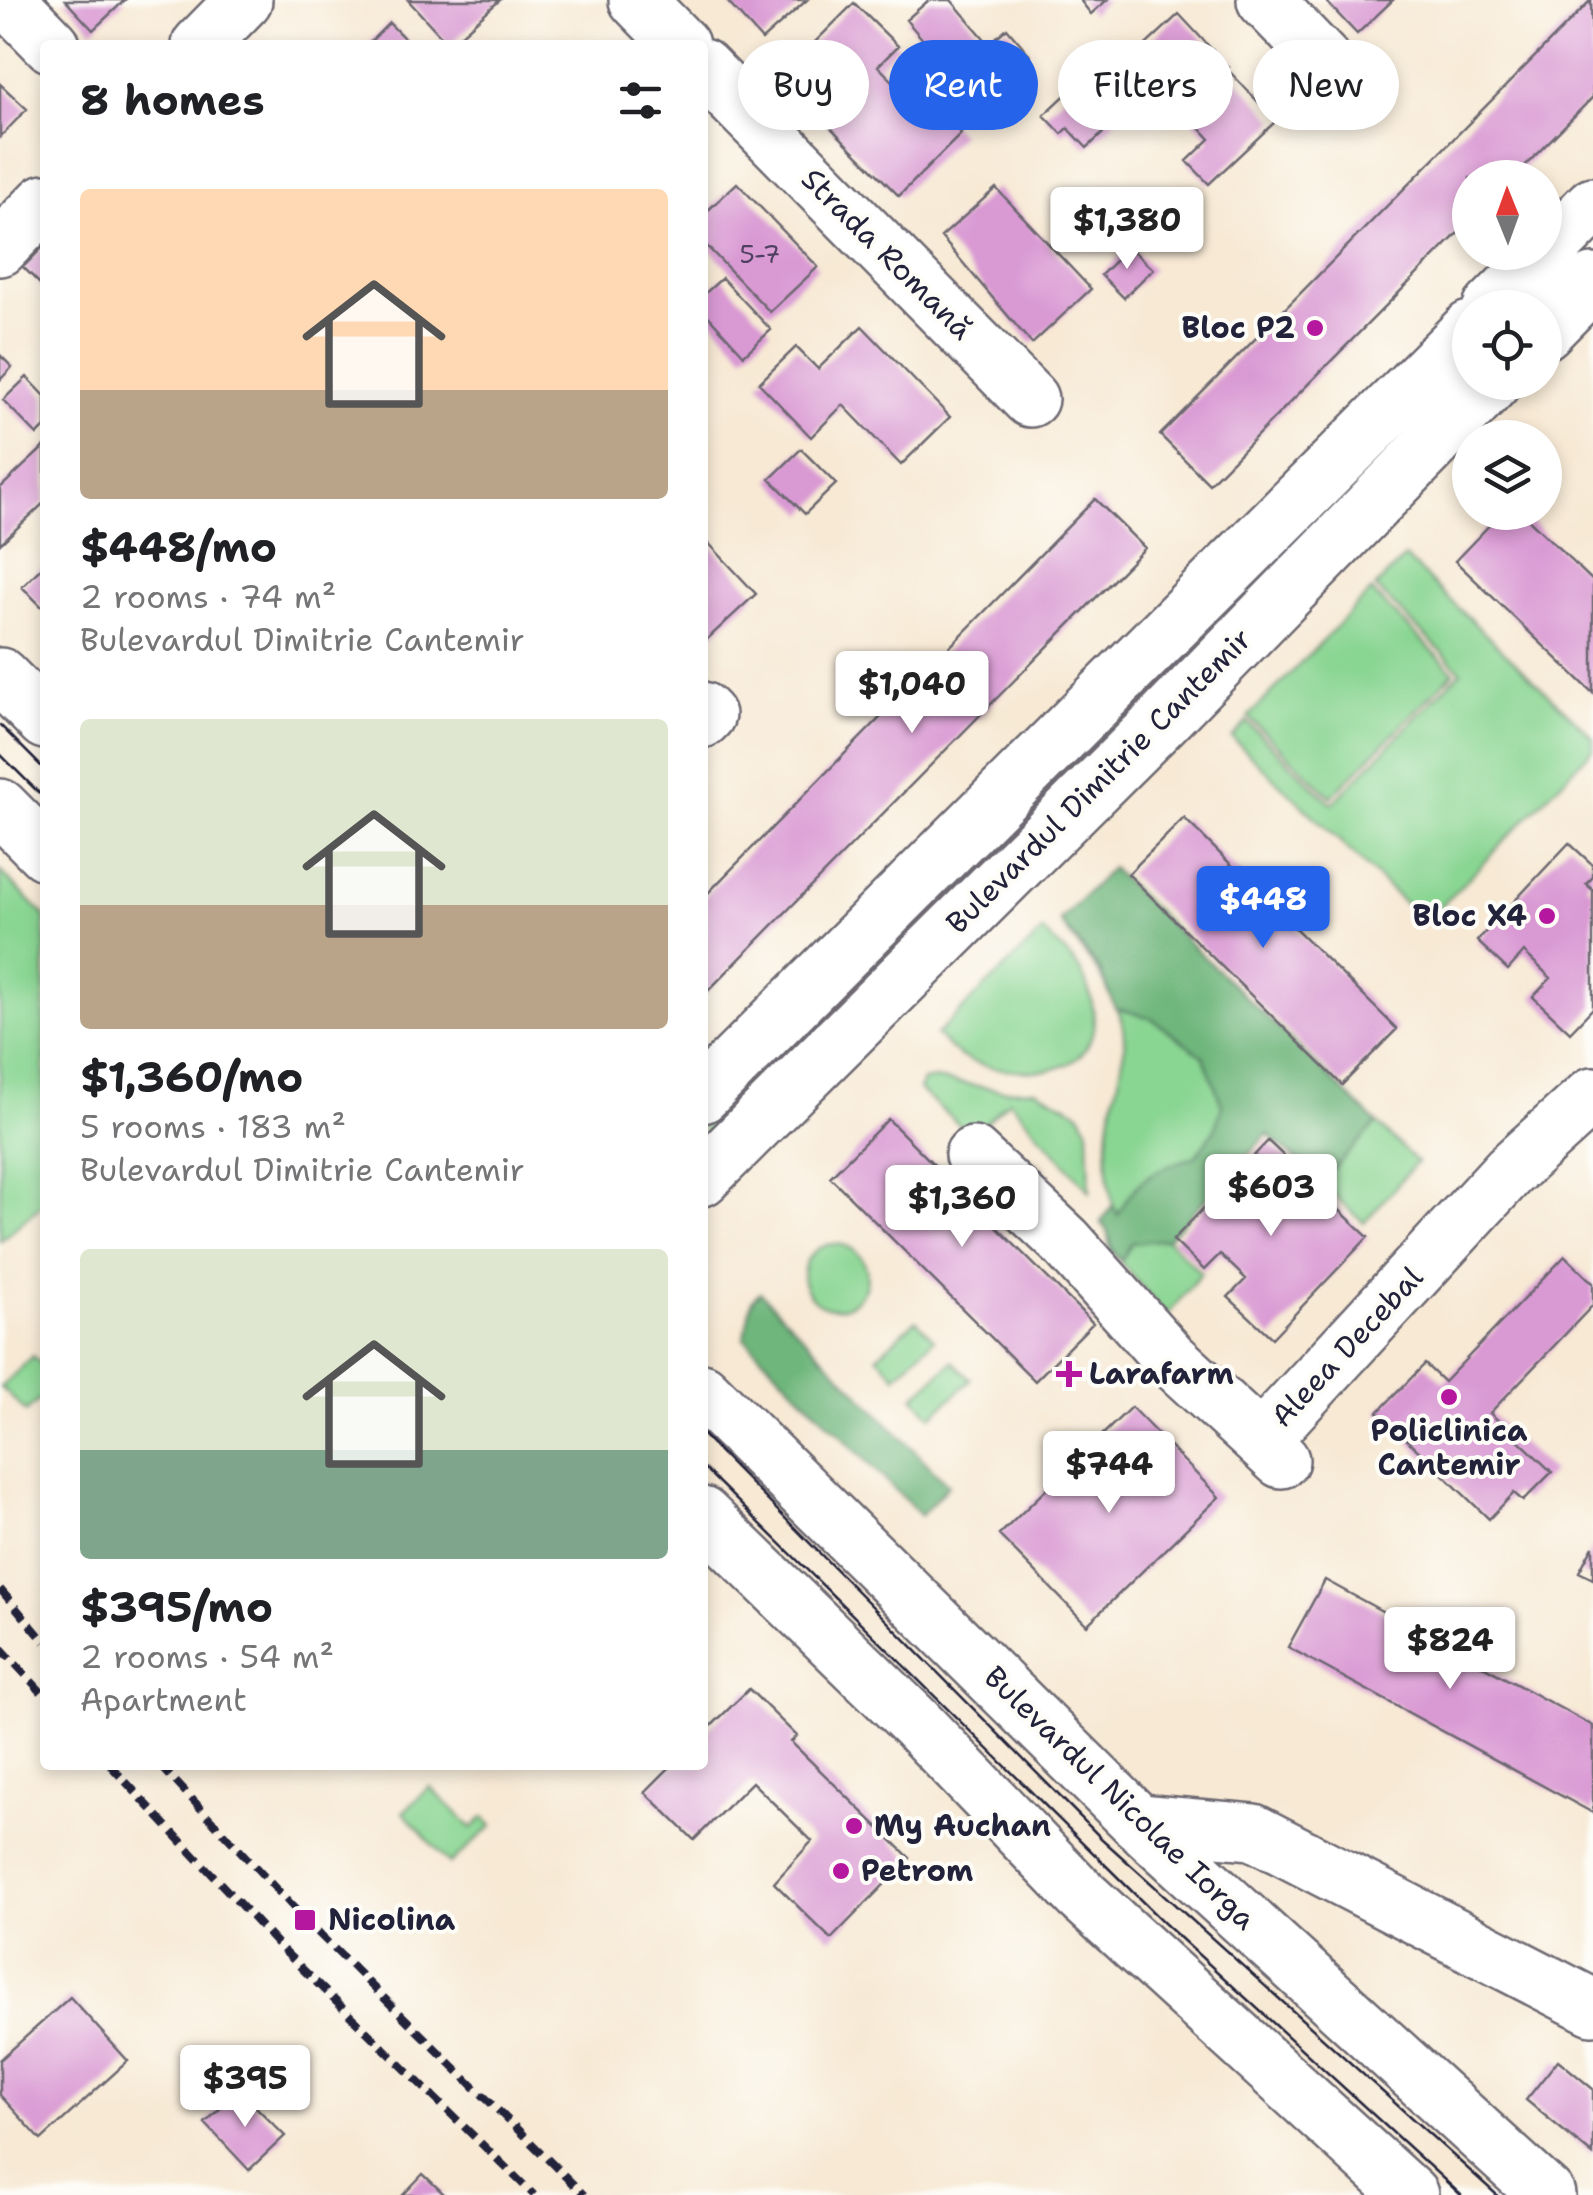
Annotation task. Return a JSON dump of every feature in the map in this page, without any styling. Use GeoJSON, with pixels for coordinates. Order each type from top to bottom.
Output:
{"type":"FeatureCollection","features":[{"type":"Feature","properties":{"kind":"main road"},"geometry":{"type":"LineString","coordinates":[[8,0],[47,40]]}},
{"type":"Feature","properties":{"kind":"main road"},"geometry":{"type":"LineString","coordinates":[[205,40],[244,0]]}},
{"type":"Feature","properties":{"kind":"main road"},"geometry":{"type":"LineString","coordinates":[[637,0],[676,40]]}},
{"type":"Feature","properties":{"kind":"main road"},"geometry":{"type":"LineString","coordinates":[[1264,0],[1303,40]]}},
{"type":"Feature","properties":{"kind":"main road","name":"Strada Romană"},"geometry":{"type":"LineString","coordinates":[[708,73],[1030,399]]}},
{"type":"Feature","properties":{"kind":"main road"},"geometry":{"type":"LineString","coordinates":[[1509,290],[1593,205]]}},
{"type":"Feature","properties":{"kind":"main road"},"geometry":{"type":"LineString","coordinates":[[0,248],[40,207]]}},
{"type":"Feature","properties":{"kind":"main road"},"geometry":{"type":"LineString","coordinates":[[1562,314],[1593,282]]}},
{"type":"Feature","properties":{"kind":"main road","name":"Bulevardul Dimitrie Cantemir"},"geometry":{"type":"LineString","coordinates":[[708,1088],[1452,347]]}},
{"type":"Feature","properties":{"kind":"main road","name":"Bulevardul Dimitrie Cantemir"},"geometry":{"type":"LineString","coordinates":[[708,1172],[1163,720],[1474,400]]}},
{"type":"Feature","properties":{"kind":"main road"},"geometry":{"type":"LineString","coordinates":[[0,676],[40,716]]}},
{"type":"Feature","properties":{"kind":"main road"},"geometry":{"type":"LineString","coordinates":[[0,807],[40,847]]}},
{"type":"Feature","properties":{"kind":"main road","name":"Aleea Decebal"},"geometry":{"type":"LineString","coordinates":[[972,1155],[1066,1242],[1168,1358],[1271,1450],[1509,1171],[1593,1095]]}},
{"type":"Feature","properties":{"kind":"main road","name":"Bulevardul Nicolae Iorga"},"geometry":{"type":"LineString","coordinates":[[708,1397],[1138,1822],[1547,2195]]}},
{"type":"Feature","properties":{"kind":"main road"},"geometry":{"type":"LineString","coordinates":[[708,1521],[916,1722],[1080,1894],[1410,2195]]}},
{"type":"Feature","properties":{"kind":"main road"},"geometry":{"type":"LineString","coordinates":[[1138,1822],[1253,1832],[1593,2007]]}},
{"type":"Feature","properties":{"kind":"green space"},"geometry":{"type":"Polygon","coordinates":[[[1452,370],[1452,395],[708,1141],[708,1120],[1452,370]]]}},
{"type":"Feature","properties":{"kind":"green space"},"geometry":{"type":"Polygon","coordinates":[[[1405,557],[1593,737],[1593,749],[1425,923],[1232,738],[1247,722],[1332,804],[1461,671],[1375,587],[1405,557]]]}},
{"type":"Feature","properties":{"kind":"green space"},"geometry":{"type":"Polygon","coordinates":[[[1371,591],[1454,672],[1331,797],[1248,717],[1371,591]]]}},
{"type":"Feature","properties":{"kind":"green space"},"geometry":{"type":"Polygon","coordinates":[[[1111,868],[1417,1162],[1364,1223],[1268,1134],[1167,1239],[1201,1273],[1167,1316],[1110,1250],[1107,1228],[1101,1222],[1113,1205],[1108,1135],[1123,1060],[1123,1028],[1106,984],[1060,921],[1111,868]]]}},
{"type":"Feature","properties":{"kind":"green space"},"geometry":{"type":"Polygon","coordinates":[[[1111,868],[1377,1123],[1321,1182],[1268,1134],[1167,1239],[1132,1243],[1121,1261],[1101,1222],[1113,1205],[1118,1215],[1132,1192],[1149,1176],[1195,1157],[1215,1129],[1222,1105],[1204,1057],[1151,1018],[1115,1008],[1099,968],[1060,921],[1111,868]]]}},
{"type":"Feature","properties":{"kind":"green space"},"geometry":{"type":"Polygon","coordinates":[[[0,871],[40,911],[40,1206],[0,1241],[0,871]]]}},
{"type":"Feature","properties":{"kind":"green space"},"geometry":{"type":"Polygon","coordinates":[[[1043,931],[1084,978],[1094,1015],[1088,1045],[1066,1065],[1049,1070],[1002,1069],[960,1056],[936,1035],[1043,931]]]}},
{"type":"Feature","properties":{"kind":"green space"},"geometry":{"type":"Polygon","coordinates":[[[935,1079],[1002,1090],[1035,1089],[1080,1112],[1088,1129],[1090,1191],[1009,1100],[972,1136],[919,1090],[923,1081],[935,1079]]]}},
{"type":"Feature","properties":{"kind":"green space"},"geometry":{"type":"Polygon","coordinates":[[[835,1244],[858,1253],[867,1276],[858,1299],[835,1308],[812,1299],[803,1276],[812,1253],[835,1244]]]}},
{"type":"Feature","properties":{"kind":"green space"},"geometry":{"type":"Polygon","coordinates":[[[760,1292],[948,1485],[921,1516],[744,1338],[752,1300],[760,1292]]]}},
{"type":"Feature","properties":{"kind":"green space"},"geometry":{"type":"Polygon","coordinates":[[[916,1320],[934,1339],[896,1376],[877,1356],[916,1320]]]}},
{"type":"Feature","properties":{"kind":"green space"},"geometry":{"type":"Polygon","coordinates":[[[33,1356],[40,1363],[40,1399],[26,1412],[1,1387],[33,1356]]]}},
{"type":"Feature","properties":{"kind":"green space"},"geometry":{"type":"Polygon","coordinates":[[[953,1361],[971,1380],[932,1416],[914,1397],[953,1361]]]}},
{"type":"Feature","properties":{"kind":"green space"},"geometry":{"type":"Polygon","coordinates":[[[430,1787],[472,1828],[484,1817],[492,1826],[450,1864],[403,1812],[430,1787]]]}},
{"type":"Feature","properties":{"kind":"building"},"geometry":{"type":"Polygon","coordinates":[[[65,0],[125,0],[93,30],[65,0]]]}},
{"type":"Feature","properties":{"kind":"building"},"geometry":{"type":"Polygon","coordinates":[[[408,0],[500,0],[455,40],[444,40],[408,0]]]}},
{"type":"Feature","properties":{"kind":"building"},"geometry":{"type":"Polygon","coordinates":[[[726,0],[807,0],[762,40],[726,0]]]}},
{"type":"Feature","properties":{"kind":"building"},"geometry":{"type":"Polygon","coordinates":[[[929,0],[951,0],[986,40],[923,40],[906,20],[929,0]]]}},
{"type":"Feature","properties":{"kind":"building"},"geometry":{"type":"Polygon","coordinates":[[[1080,0],[1107,0],[1091,14],[1080,0]]]}},
{"type":"Feature","properties":{"kind":"building"},"geometry":{"type":"Polygon","coordinates":[[[1325,0],[1393,0],[1357,34],[1325,0]]]}},
{"type":"Feature","properties":{"kind":"building","name":"Bloc P2"},"geometry":{"type":"Polygon","coordinates":[[[1591,0],[1593,97],[1531,160],[1452,160],[1452,239],[1209,484],[1160,435],[1591,0]]]}},
{"type":"Feature","properties":{"kind":"building"},"geometry":{"type":"Polygon","coordinates":[[[854,3],[892,40],[889,55],[878,66],[889,77],[889,130],[957,130],[961,134],[899,196],[833,130],[869,130],[869,40],[817,40],[854,3]]]}},
{"type":"Feature","properties":{"kind":"building"},"geometry":{"type":"Polygon","coordinates":[[[1179,14],[1203,40],[1151,40],[1179,14]]]}},
{"type":"Feature","properties":{"kind":"building"},"geometry":{"type":"Polygon","coordinates":[[[389,23],[406,40],[372,40],[389,23]]]}},
{"type":"Feature","properties":{"kind":"building"},"geometry":{"type":"Polygon","coordinates":[[[1007,28],[1017,40],[994,40],[1007,28]]]}},
{"type":"Feature","properties":{"kind":"building"},"geometry":{"type":"Polygon","coordinates":[[[1233,75],[1253,96],[1253,130],[1266,130],[1209,184],[1187,161],[1210,139],[1202,130],[1233,130],[1233,75]]]}},
{"type":"Feature","properties":{"kind":"building"},"geometry":{"type":"Polygon","coordinates":[[[0,84],[27,109],[0,137],[0,84]]]}},
{"type":"Feature","properties":{"kind":"building"},"geometry":{"type":"Polygon","coordinates":[[[1058,102],[1058,130],[1044,115],[1058,102]]]}},
{"type":"Feature","properties":{"kind":"building"},"geometry":{"type":"Polygon","coordinates":[[[1070,130],[1106,130],[1087,148],[1070,130]]]}},
{"type":"Feature","properties":{"kind":"building"},"geometry":{"type":"Polygon","coordinates":[[[737,183],[818,267],[770,312],[708,247],[708,210],[737,183]]]}},
{"type":"Feature","properties":{"kind":"building"},"geometry":{"type":"Polygon","coordinates":[[[996,188],[1091,289],[1032,344],[941,237],[996,188]]]}},
{"type":"Feature","properties":{"kind":"building"},"geometry":{"type":"Polygon","coordinates":[[[1129,247],[1153,269],[1124,298],[1101,275],[1129,247]]]}},
{"type":"Feature","properties":{"kind":"building"},"geometry":{"type":"Polygon","coordinates":[[[40,250],[40,284],[23,267],[40,250]]]}},
{"type":"Feature","properties":{"kind":"building"},"geometry":{"type":"Polygon","coordinates":[[[722,278],[771,330],[744,355],[708,316],[708,291],[722,278]]]}},
{"type":"Feature","properties":{"kind":"building"},"geometry":{"type":"Polygon","coordinates":[[[862,326],[950,417],[901,465],[843,405],[811,437],[759,383],[796,347],[818,369],[862,326]]]}},
{"type":"Feature","properties":{"kind":"building"},"geometry":{"type":"Polygon","coordinates":[[[0,355],[12,367],[0,380],[0,355]]]}},
{"type":"Feature","properties":{"kind":"building"},"geometry":{"type":"Polygon","coordinates":[[[27,377],[40,391],[40,432],[37,435],[3,400],[27,377]]]}},
{"type":"Feature","properties":{"kind":"building"},"geometry":{"type":"Polygon","coordinates":[[[801,449],[836,484],[805,514],[770,479],[801,449]]]}},
{"type":"Feature","properties":{"kind":"building"},"geometry":{"type":"Polygon","coordinates":[[[40,451],[40,507],[0,544],[0,488],[40,451]]]}},
{"type":"Feature","properties":{"kind":"building"},"geometry":{"type":"Polygon","coordinates":[[[1095,499],[1145,548],[708,991],[708,893],[1095,499]]]}},
{"type":"Feature","properties":{"kind":"building"},"geometry":{"type":"Polygon","coordinates":[[[1485,530],[1540,530],[1593,581],[1593,693],[1455,561],[1485,530]]]}},
{"type":"Feature","properties":{"kind":"building"},"geometry":{"type":"Polygon","coordinates":[[[708,542],[756,594],[708,638],[708,542]]]}},
{"type":"Feature","properties":{"kind":"building"},"geometry":{"type":"Polygon","coordinates":[[[40,569],[40,605],[22,587],[40,569]]]}},
{"type":"Feature","properties":{"kind":"building"},"geometry":{"type":"Polygon","coordinates":[[[1184,818],[1397,1029],[1342,1085],[1128,874],[1184,818]]]}},
{"type":"Feature","properties":{"kind":"building","name":"Bloc X4"},"geometry":{"type":"Polygon","coordinates":[[[1569,843],[1593,865],[1593,877],[1586,884],[1593,890],[1593,1008],[1570,1032],[1533,997],[1551,978],[1524,952],[1508,970],[1477,941],[1569,843]]]}},
{"type":"Feature","properties":{"kind":"building"},"geometry":{"type":"Polygon","coordinates":[[[888,1119],[1093,1323],[1035,1381],[830,1177],[888,1119]]]}},
{"type":"Feature","properties":{"kind":"building"},"geometry":{"type":"Polygon","coordinates":[[[1268,1141],[1307,1178],[1294,1193],[1320,1217],[1333,1204],[1368,1237],[1272,1338],[1228,1297],[1246,1279],[1220,1254],[1204,1270],[1173,1240],[1268,1141]]]}},
{"type":"Feature","properties":{"kind":"building","name":"Policlinica Cantemir"},"geometry":{"type":"Polygon","coordinates":[[[1565,1256],[1593,1283],[1593,1305],[1490,1413],[1552,1472],[1523,1501],[1514,1493],[1489,1519],[1378,1412],[1425,1364],[1444,1382],[1565,1256]]]}},
{"type":"Feature","properties":{"kind":"building"},"geometry":{"type":"Polygon","coordinates":[[[1131,1407],[1219,1497],[1087,1625],[999,1535],[1131,1407]]]}},
{"type":"Feature","properties":{"kind":"building"},"geometry":{"type":"Polygon","coordinates":[[[1593,1546],[1593,1579],[1579,1572],[1593,1546]]]}},
{"type":"Feature","properties":{"kind":"building"},"geometry":{"type":"Polygon","coordinates":[[[1325,1580],[1593,1726],[1593,1813],[1288,1647],[1325,1580]]]}},
{"type":"Feature","properties":{"kind":"building"},"geometry":{"type":"Polygon","coordinates":[[[749,1689],[797,1736],[791,1742],[910,1858],[831,1939],[774,1883],[812,1841],[752,1782],[694,1840],[645,1792],[667,1770],[708,1770],[708,1729],[749,1689]]]}},
{"type":"Feature","properties":{"kind":"building"},"geometry":{"type":"Polygon","coordinates":[[[70,1997],[128,2061],[41,2140],[0,2095],[0,2060],[70,1997]]]}},
{"type":"Feature","properties":{"kind":"building"},"geometry":{"type":"Polygon","coordinates":[[[1558,2060],[1593,2089],[1593,2155],[1526,2100],[1558,2060]]]}},
{"type":"Feature","properties":{"kind":"building"},"geometry":{"type":"Polygon","coordinates":[[[239,2090],[285,2136],[249,2170],[205,2123],[239,2090]]]}},
{"type":"Feature","properties":{"kind":"building"},"geometry":{"type":"Polygon","coordinates":[[[423,2174],[445,2195],[403,2195],[423,2174]]]}},
{"type":"Feature","properties":{"kind":"tram line"},"geometry":{"type":"LineString","coordinates":[[0,725],[40,765]]}},
{"type":"Feature","properties":{"kind":"tram line"},"geometry":{"type":"LineString","coordinates":[[0,754],[40,794]]}},
{"type":"Feature","properties":{"kind":"tram line"},"geometry":{"type":"LineString","coordinates":[[708,1440],[1102,1839],[1497,2195]]}},
{"type":"Feature","properties":{"kind":"tram line"},"geometry":{"type":"LineString","coordinates":[[708,1472],[1164,1923],[1461,2195]]}},
{"type":"Feature","properties":{"kind":"railway"},"geometry":{"type":"LineString","coordinates":[[0,1589],[40,1636]]}},
{"type":"Feature","properties":{"kind":"railway"},"geometry":{"type":"LineString","coordinates":[[0,1647],[40,1691]]}},
{"type":"Feature","properties":{"kind":"railway"},"geometry":{"type":"LineString","coordinates":[[115,1770],[279,1946],[534,2195]]}},
{"type":"Feature","properties":{"kind":"railway"},"geometry":{"type":"LineString","coordinates":[[165,1770],[305,1920],[584,2195]]}},
{"type":"Feature","properties":{"kind":"place","name":"Bloc P2"},"geometry":{"type":"Point","coordinates":[1315,328]}},
{"type":"Feature","properties":{"kind":"place","name":"Bloc X4"},"geometry":{"type":"Point","coordinates":[1547,916]}},
{"type":"Feature","properties":{"kind":"place","name":"Larafarm"},"geometry":{"type":"Point","coordinates":[1069,1374]}},
{"type":"Feature","properties":{"kind":"place","name":"Policlinica Cantemir"},"geometry":{"type":"Point","coordinates":[1449,1397]}},
{"type":"Feature","properties":{"kind":"place","name":"My Auchan"},"geometry":{"type":"Point","coordinates":[854,1826]}},
{"type":"Feature","properties":{"kind":"place","name":"Petrom"},"geometry":{"type":"Point","coordinates":[841,1871]}},
{"type":"Feature","properties":{"kind":"place","name":"Nicolina"},"geometry":{"type":"Point","coordinates":[305,1920]}}]}
